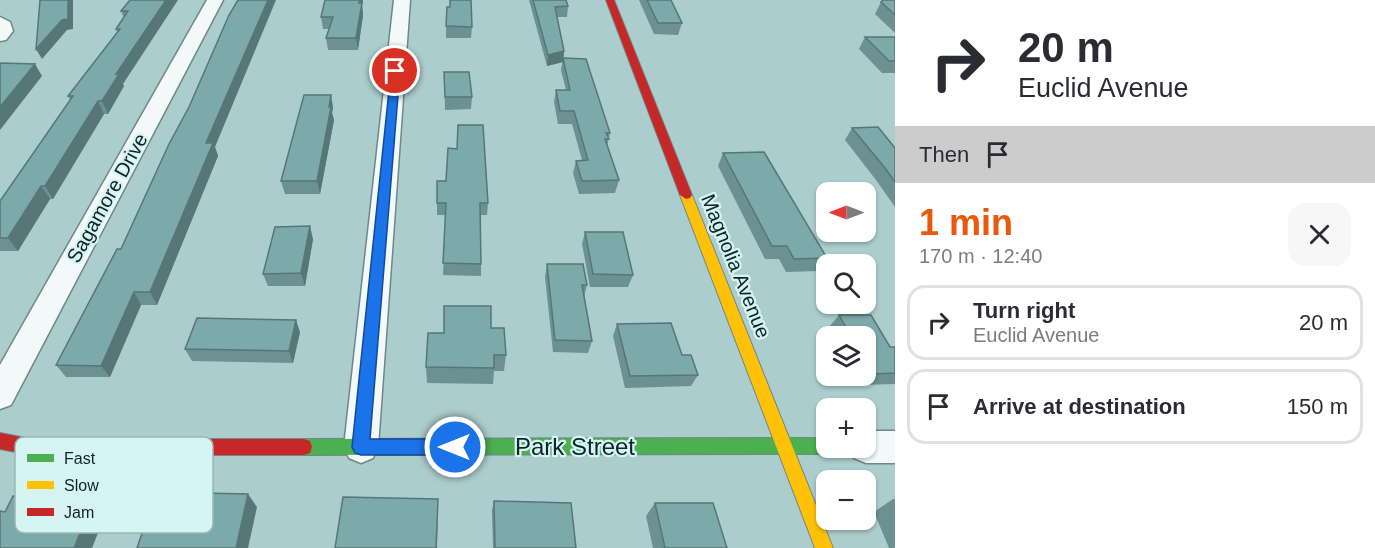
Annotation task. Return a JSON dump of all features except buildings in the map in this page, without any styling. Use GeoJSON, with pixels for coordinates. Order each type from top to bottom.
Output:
{"type":"FeatureCollection","features":[{"type":"Feature","properties":{"kind":"street","name":"Sagamore Drive"},"geometry":{"type":"LineString","coordinates":[[0,395],[215,0]]}},
{"type":"Feature","properties":{"kind":"street"},"geometry":{"type":"LineString","coordinates":[[361,447],[402,0]]}},
{"type":"Feature","properties":{"kind":"street","name":"Magnolia Avenue"},"geometry":{"type":"LineString","coordinates":[[610,0],[824,548]]}},
{"type":"Feature","properties":{"kind":"street"},"geometry":{"type":"LineString","coordinates":[[0,22],[4,26],[4,31],[0,36]]}},
{"type":"Feature","properties":{"kind":"street","name":"Park Street"},"geometry":{"type":"LineString","coordinates":[[0,441],[15,444]]}},
{"type":"Feature","properties":{"kind":"street","name":"Park Street"},"geometry":{"type":"LineString","coordinates":[[213,447],[816,446]]}},
{"type":"Feature","properties":{"kind":"street"},"geometry":{"type":"LineString","coordinates":[[876,447],[895,447]]}},
{"type":"Feature","properties":{"kind":"traffic: fast"},"geometry":{"type":"LineString","coordinates":[[304,447],[816,446]]}},
{"type":"Feature","properties":{"kind":"traffic: slow"},"geometry":{"type":"LineString","coordinates":[[686,195],[824,548]]}},
{"type":"Feature","properties":{"kind":"traffic: jam"},"geometry":{"type":"LineString","coordinates":[[610,0],[686,195]]}},
{"type":"Feature","properties":{"kind":"traffic: jam"},"geometry":{"type":"LineString","coordinates":[[0,441],[15,444]]}},
{"type":"Feature","properties":{"kind":"traffic: jam"},"geometry":{"type":"LineString","coordinates":[[213,447],[304,447]]}},
{"type":"Feature","properties":{"kind":"route"},"geometry":{"type":"LineString","coordinates":[[395,71],[361,447],[455,447]]}}]}
